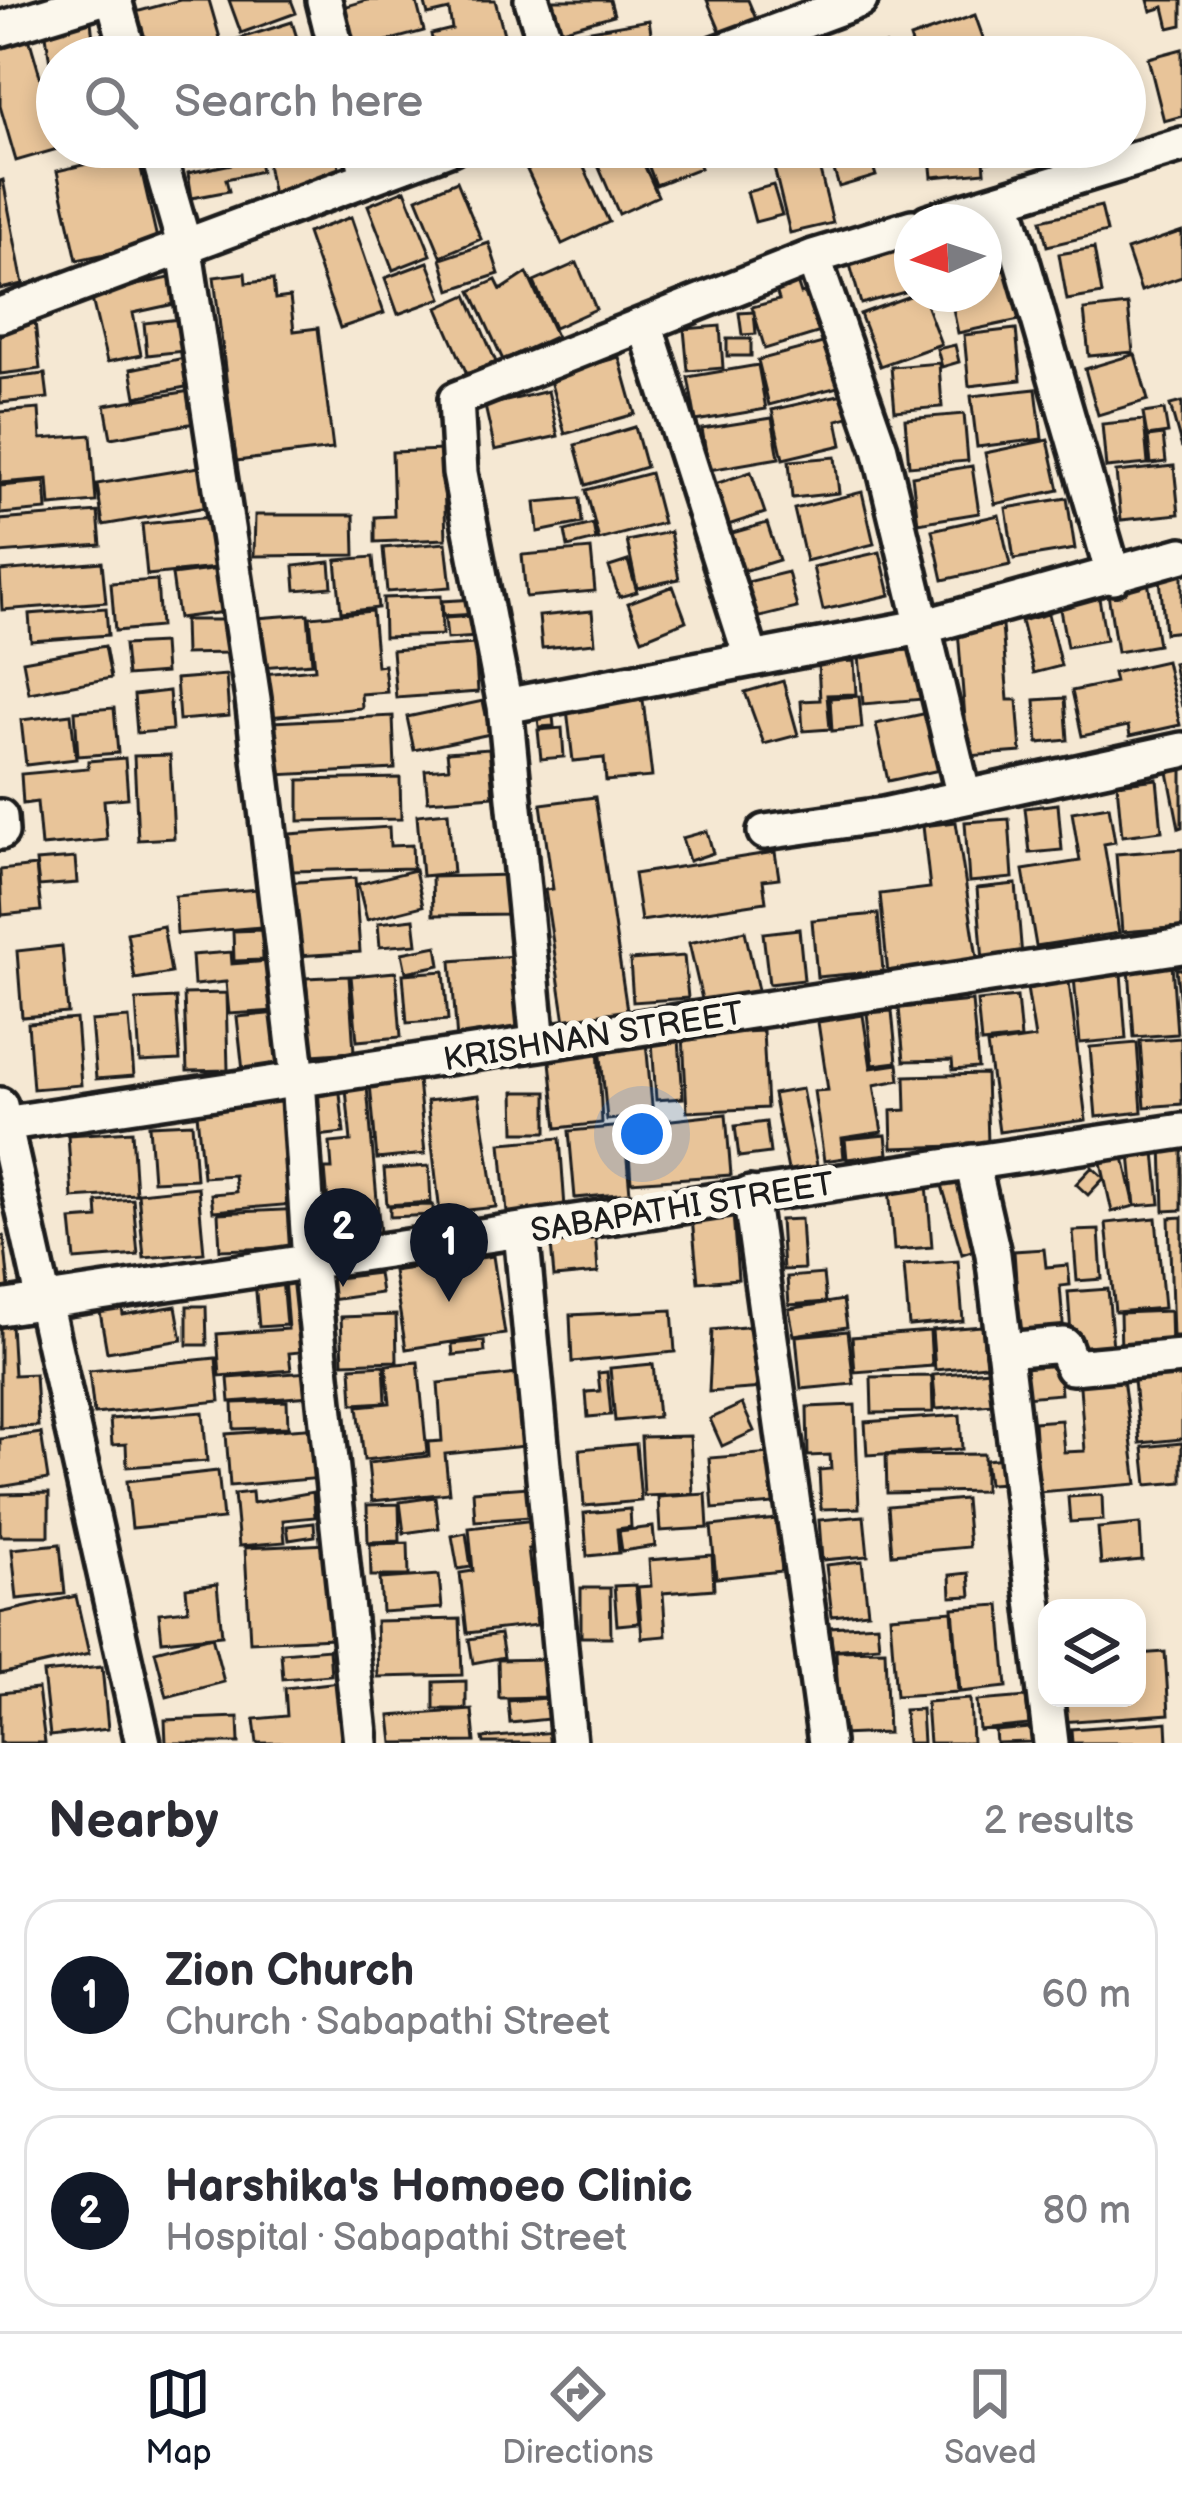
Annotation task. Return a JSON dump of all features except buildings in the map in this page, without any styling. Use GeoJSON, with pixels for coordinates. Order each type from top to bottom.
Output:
{"type":"FeatureCollection","features":[{"type":"Feature","properties":{"kind":"street"},"geometry":{"type":"LineString","coordinates":[[0,29],[96,0]]}},
{"type":"Feature","properties":{"kind":"street"},"geometry":{"type":"LineString","coordinates":[[114,0],[124,36]]}},
{"type":"Feature","properties":{"kind":"street"},"geometry":{"type":"LineString","coordinates":[[324,0],[333,36]]}},
{"type":"Feature","properties":{"kind":"street"},"geometry":{"type":"LineString","coordinates":[[532,0],[543,36]]}},
{"type":"Feature","properties":{"kind":"street"},"geometry":{"type":"LineString","coordinates":[[763,36],[860,0]]}},
{"type":"Feature","properties":{"kind":"street"},"geometry":{"type":"LineString","coordinates":[[1146,156],[1182,145]]}},
{"type":"Feature","properties":{"kind":"street"},"geometry":{"type":"LineString","coordinates":[[162,168],[184,244],[254,699],[298,1079],[310,1262],[361,1743]]}},
{"type":"Feature","properties":{"kind":"street"},"geometry":{"type":"LineString","coordinates":[[0,315],[184,244],[351,168]]}},
{"type":"Feature","properties":{"kind":"street"},"geometry":{"type":"LineString","coordinates":[[987,204],[1106,168]]}},
{"type":"Feature","properties":{"kind":"street"},"geometry":{"type":"LineString","coordinates":[[1004,199],[1114,577]]}},
{"type":"Feature","properties":{"kind":"street"},"geometry":{"type":"LineString","coordinates":[[538,1043],[505,706],[460,473],[456,399],[813,257],[894,232]]}},
{"type":"Feature","properties":{"kind":"street"},"geometry":{"type":"LineString","coordinates":[[813,257],[880,449],[964,796]]}},
{"type":"Feature","properties":{"kind":"street"},"geometry":{"type":"LineString","coordinates":[[645,324],[751,657]]}},
{"type":"Feature","properties":{"kind":"street"},"geometry":{"type":"LineString","coordinates":[[505,706],[926,626],[1182,555]]}},
{"type":"Feature","properties":{"kind":"street"},"geometry":{"type":"LineString","coordinates":[[765,832],[883,815],[1182,750]]}},
{"type":"Feature","properties":{"kind":"street"},"geometry":{"type":"LineString","coordinates":[[0,817],[2,832]]}},
{"type":"Feature","properties":{"kind":"street","name":"KRISHNAN STREET"},"geometry":{"type":"LineString","coordinates":[[2,1114],[298,1079],[1182,946]]}},
{"type":"Feature","properties":{"kind":"street"},"geometry":{"type":"LineString","coordinates":[[2,1114],[40,1301],[143,1743]]}},
{"type":"Feature","properties":{"kind":"street","name":"SABAPATHI STREET"},"geometry":{"type":"LineString","coordinates":[[0,1308],[1182,1131]]}},
{"type":"Feature","properties":{"kind":"street"},"geometry":{"type":"LineString","coordinates":[[972,1162],[993,1254],[1051,1743]]}},
{"type":"Feature","properties":{"kind":"street"},"geometry":{"type":"LineString","coordinates":[[749,1194],[826,1743]]}},
{"type":"Feature","properties":{"kind":"street"},"geometry":{"type":"LineString","coordinates":[[521,1231],[569,1743]]}},
{"type":"Feature","properties":{"kind":"street"},"geometry":{"type":"LineString","coordinates":[[1004,1350],[1064,1346],[1072,1367],[1182,1357]]}},
{"type":"Feature","properties":{"kind":"place","name":"Harshika's Homoeo Clinic"},"geometry":{"type":"Point","coordinates":[343,1287]}},
{"type":"Feature","properties":{"kind":"place","name":"Zion Church"},"geometry":{"type":"Point","coordinates":[449,1302]}}]}
